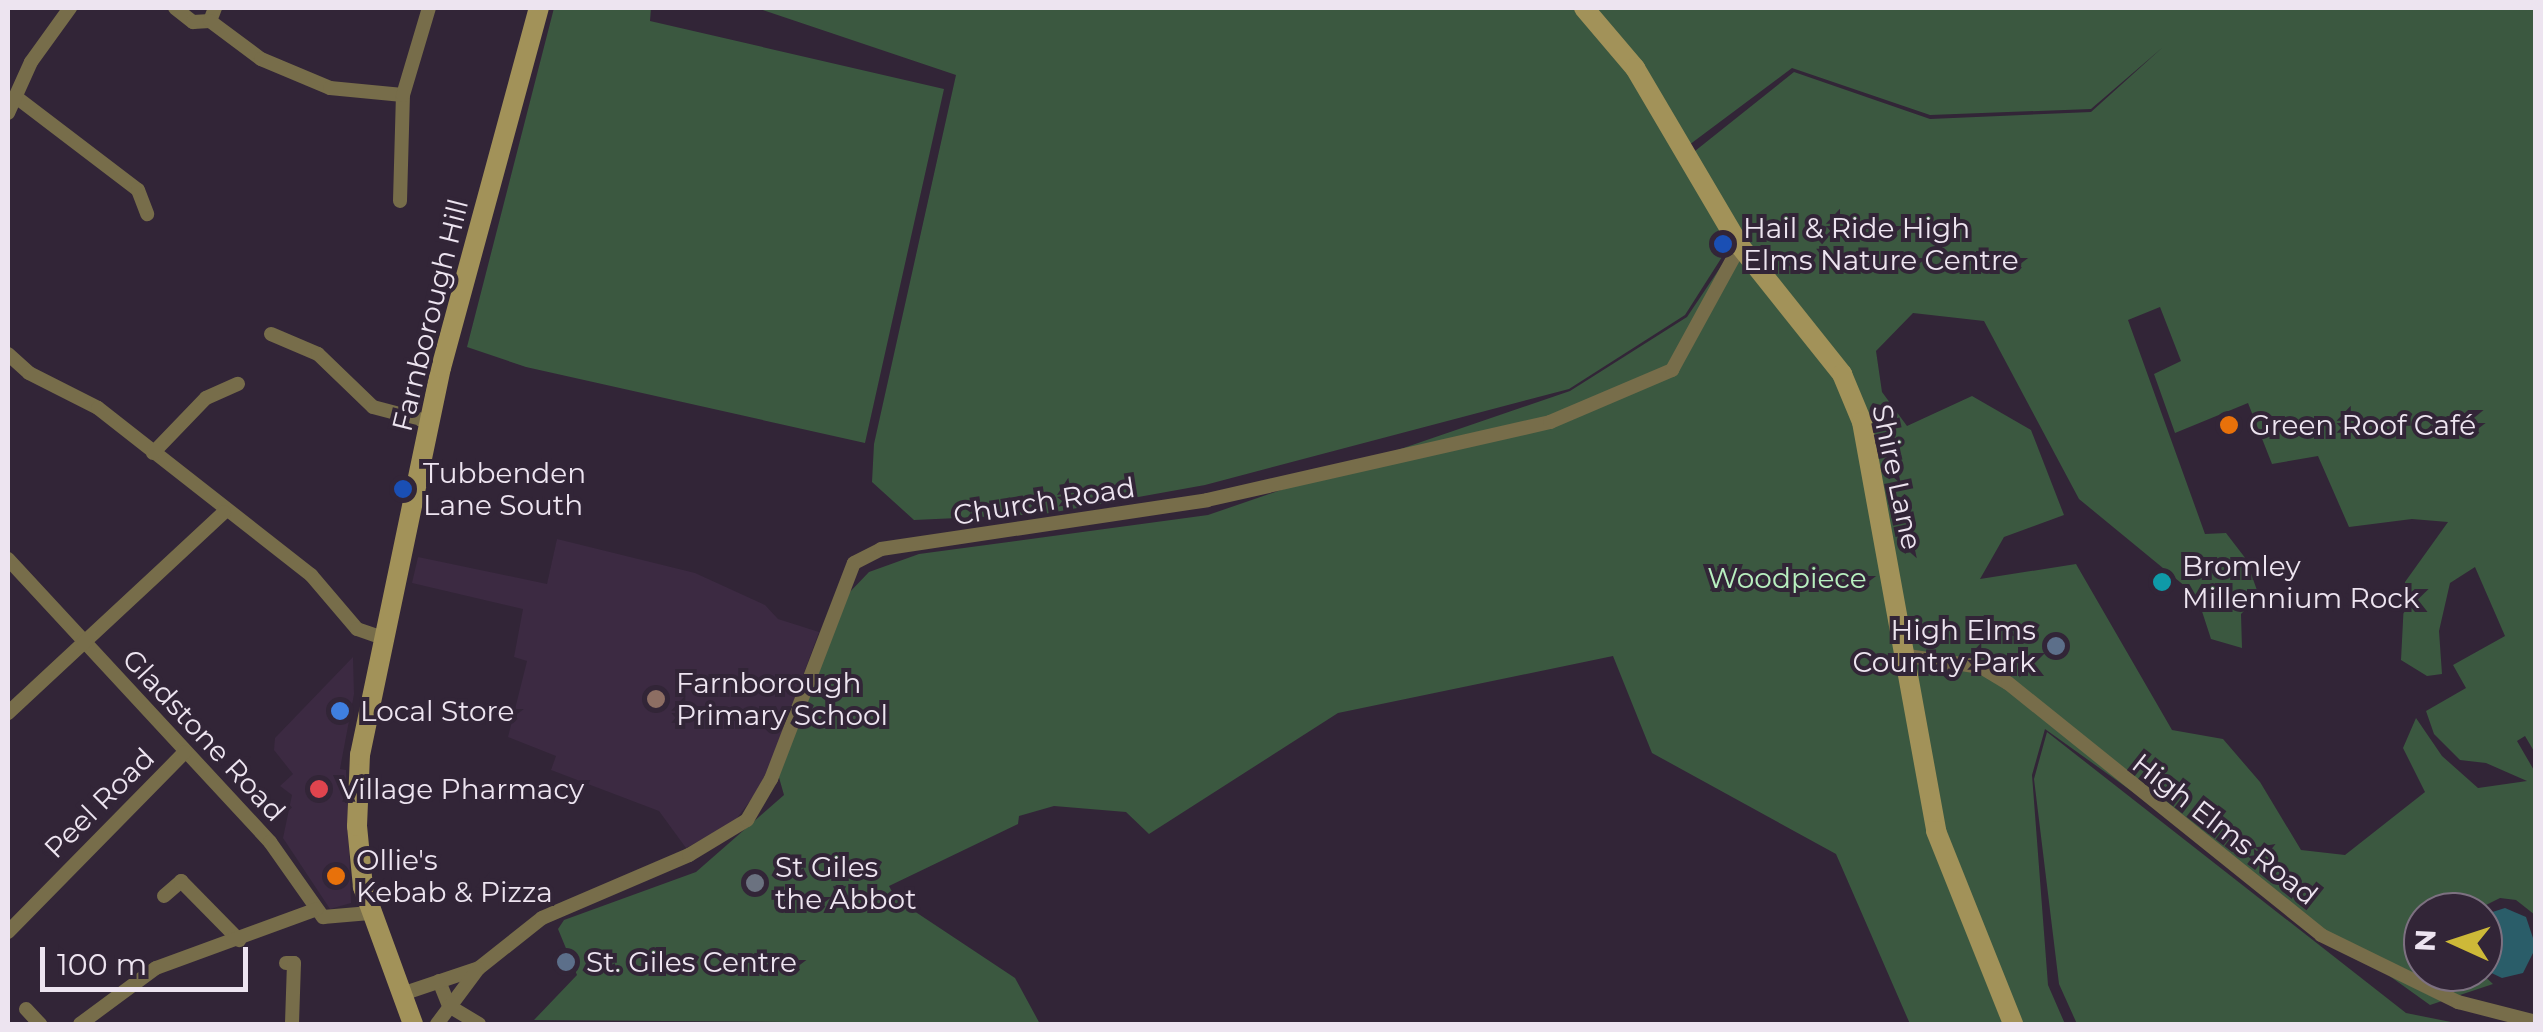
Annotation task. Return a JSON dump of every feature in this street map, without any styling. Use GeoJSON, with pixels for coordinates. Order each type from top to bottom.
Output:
{"type":"FeatureCollection","features":[{"type":"Feature","properties":{"kind":"street"},"geometry":{"type":"LineString","coordinates":[[8,114],[31,62],[70,8]]}},
{"type":"Feature","properties":{"kind":"street"},"geometry":{"type":"LineString","coordinates":[[174,8],[193,22],[212,14],[261,60],[330,88],[404,95]]}},
{"type":"Feature","properties":{"kind":"street"},"geometry":{"type":"LineString","coordinates":[[400,200],[404,95],[429,8]]}},
{"type":"Feature","properties":{"kind":"street","name":"Farnborough Hill"},"geometry":{"type":"LineString","coordinates":[[412,1024],[370,913],[358,850],[357,781],[383,638],[430,422],[539,8]]}},
{"type":"Feature","properties":{"kind":"street","name":"Shire Lane"},"geometry":{"type":"LineString","coordinates":[[1584,8],[1635,68],[1740,246],[1831,358],[1862,422],[1936,831],[2013,1024]]}},
{"type":"Feature","properties":{"kind":"street"},"geometry":{"type":"LineString","coordinates":[[16,97],[138,190],[147,214]]}},
{"type":"Feature","properties":{"kind":"street","name":"Church Road"},"geometry":{"type":"LineString","coordinates":[[436,1024],[480,968],[542,918],[689,855],[747,820],[771,779],[841,582],[854,563],[880,549],[1207,500],[1550,422],[1672,370],[1740,246]]}},
{"type":"Feature","properties":{"kind":"street"},"geometry":{"type":"LineString","coordinates":[[271,334],[318,354],[373,407],[430,422]]}},
{"type":"Feature","properties":{"kind":"street"},"geometry":{"type":"LineString","coordinates":[[8,354],[29,373],[98,408],[224,512],[311,575],[357,629],[383,638]]}},
{"type":"Feature","properties":{"kind":"street"},"geometry":{"type":"LineString","coordinates":[[153,453],[206,398],[238,384]]}},
{"type":"Feature","properties":{"kind":"street"},"geometry":{"type":"LineString","coordinates":[[8,713],[80,640],[224,512]]}},
{"type":"Feature","properties":{"kind":"street","name":"Gladstone Road"},"geometry":{"type":"LineString","coordinates":[[8,560],[270,842],[316,909]]}},
{"type":"Feature","properties":{"kind":"street","name":"High Elms Road"},"geometry":{"type":"LineString","coordinates":[[1902,655],[1981,667],[2008,682],[2321,935],[2458,1002],[2536,1022]]}},
{"type":"Feature","properties":{"kind":"street","name":"Peel Road"},"geometry":{"type":"LineString","coordinates":[[8,932],[185,752]]}},
{"type":"Feature","properties":{"kind":"street"},"geometry":{"type":"LineString","coordinates":[[164,896],[181,881],[240,940]]}},
{"type":"Feature","properties":{"kind":"street"},"geometry":{"type":"LineString","coordinates":[[80,1024],[156,968],[316,909],[329,918],[370,913]]}},
{"type":"Feature","properties":{"kind":"street"},"geometry":{"type":"LineString","coordinates":[[286,963],[294,963],[292,1024]]}},
{"type":"Feature","properties":{"kind":"street","name":"Church Road"},"geometry":{"type":"LineString","coordinates":[[402,994],[480,968]]}},
{"type":"Feature","properties":{"kind":"street"},"geometry":{"type":"LineString","coordinates":[[439,981],[449,1006],[479,1024]]}},
{"type":"Feature","properties":{"kind":"street"},"geometry":{"type":"LineString","coordinates":[[26,1009],[40,1024]]}},
{"type":"Feature","properties":{"kind":"shaded area","name":"Farnborough Primary School"},"geometry":{"type":"Polygon","coordinates":[[[557,539],[695,573],[765,605],[778,619],[819,632],[763,784],[734,822],[686,848],[659,811],[551,770],[556,756],[508,737],[527,661],[514,657],[523,609],[412,583],[418,557],[547,584],[557,539]]]}},
{"type":"Feature","properties":{"kind":"shaded area"},"geometry":{"type":"Polygon","coordinates":[[[353,657],[354,694],[340,769],[346,770],[351,903],[330,909],[283,838],[292,795],[280,786],[293,774],[274,750],[275,738],[353,657]]]}},
{"type":"Feature","properties":{"kind":"green space"},"geometry":{"type":"Polygon","coordinates":[[[554,8],[651,8],[650,21],[944,89],[865,443],[526,367],[467,347],[554,8]]]}},
{"type":"Feature","properties":{"kind":"green space"},"geometry":{"type":"Polygon","coordinates":[[[757,8],[1573,8],[1618,56],[1729,246],[1685,315],[1569,389],[1205,485],[1044,514],[914,520],[872,482],[874,444],[956,75],[757,8]]]}},
{"type":"Feature","properties":{"kind":"green space","name":"Woodpiece"},"geometry":{"type":"Polygon","coordinates":[[[1595,8],[2535,8],[2535,753],[2525,736],[2517,741],[2535,772],[2535,915],[2516,900],[2503,898],[2503,892],[2403,892],[2403,986],[2045,729],[2032,775],[2048,985],[2065,1024],[1910,1024],[1836,854],[1652,753],[1613,656],[1338,713],[1149,834],[1126,812],[1054,806],[1019,816],[1018,824],[889,886],[896,899],[1015,978],[1040,1024],[534,1020],[577,975],[558,929],[564,920],[696,872],[784,795],[778,774],[846,596],[869,572],[919,554],[1208,515],[1570,391],[1687,317],[1734,247],[1695,151],[1794,72],[1930,119],[2091,112],[2163,47],[2091,109],[1930,115],[1792,68],[1689,145],[1595,8]],[[2160,307],[2128,320],[2205,534],[2226,533],[2246,559],[2259,596],[2241,614],[2242,648],[2211,639],[2197,596],[2079,499],[1984,321],[1913,313],[1876,351],[1882,392],[1907,426],[1972,396],[2031,430],[2064,515],[2004,537],[1980,579],[2076,564],[2172,730],[2223,739],[2260,782],[2301,850],[2345,855],[2425,792],[2403,748],[2416,718],[2442,756],[2478,788],[2527,781],[2486,763],[2460,760],[2434,734],[2426,711],[2466,688],[2453,665],[2505,636],[2475,567],[2450,583],[2439,631],[2442,674],[2427,676],[2401,660],[2405,582],[2448,522],[2412,519],[2349,527],[2318,456],[2272,464],[2248,403],[2175,433],[2154,374],[2181,361],[2160,307]]]}},
{"type":"Feature","properties":{"kind":"green space"},"geometry":{"type":"Polygon","coordinates":[[[2047,732],[2406,1013],[2461,1024],[2077,1024],[2059,984],[2034,779],[2047,732]]]}},
{"type":"Feature","properties":{"kind":"green space","name":"Woodpiece"},"geometry":{"type":"Polygon","coordinates":[[[2412,992],[2469,992],[2430,1005],[2412,992]]]}},
{"type":"Feature","properties":{"kind":"water"},"geometry":{"type":"Polygon","coordinates":[[[2503,909],[2526,917],[2536,947],[2523,973],[2503,978],[2503,909]]]}},
{"type":"Feature","properties":{"kind":"place","name":"Hail & Ride High Elms Nature Centre"},"geometry":{"type":"Point","coordinates":[1723,244]}},
{"type":"Feature","properties":{"kind":"place","name":"Green Roof Café"},"geometry":{"type":"Point","coordinates":[2229,425]}},
{"type":"Feature","properties":{"kind":"place","name":"Tubbenden Lane South"},"geometry":{"type":"Point","coordinates":[403,489]}},
{"type":"Feature","properties":{"kind":"place","name":"Bromley Millennium Rock"},"geometry":{"type":"Point","coordinates":[2162,582]}},
{"type":"Feature","properties":{"kind":"place","name":"High Elms Country Park"},"geometry":{"type":"Point","coordinates":[2056,646]}},
{"type":"Feature","properties":{"kind":"place","name":"Farnborough Primary School"},"geometry":{"type":"Point","coordinates":[656,699]}},
{"type":"Feature","properties":{"kind":"place","name":"Local Store"},"geometry":{"type":"Point","coordinates":[340,711]}},
{"type":"Feature","properties":{"kind":"place","name":"Village Pharmacy"},"geometry":{"type":"Point","coordinates":[319,789]}},
{"type":"Feature","properties":{"kind":"place","name":"Ollie's Kebab & Pizza"},"geometry":{"type":"Point","coordinates":[336,876]}},
{"type":"Feature","properties":{"kind":"place","name":"St Giles the Abbot"},"geometry":{"type":"Point","coordinates":[755,883]}},
{"type":"Feature","properties":{"kind":"place","name":"St. Giles Centre"},"geometry":{"type":"Point","coordinates":[566,962]}}]}
